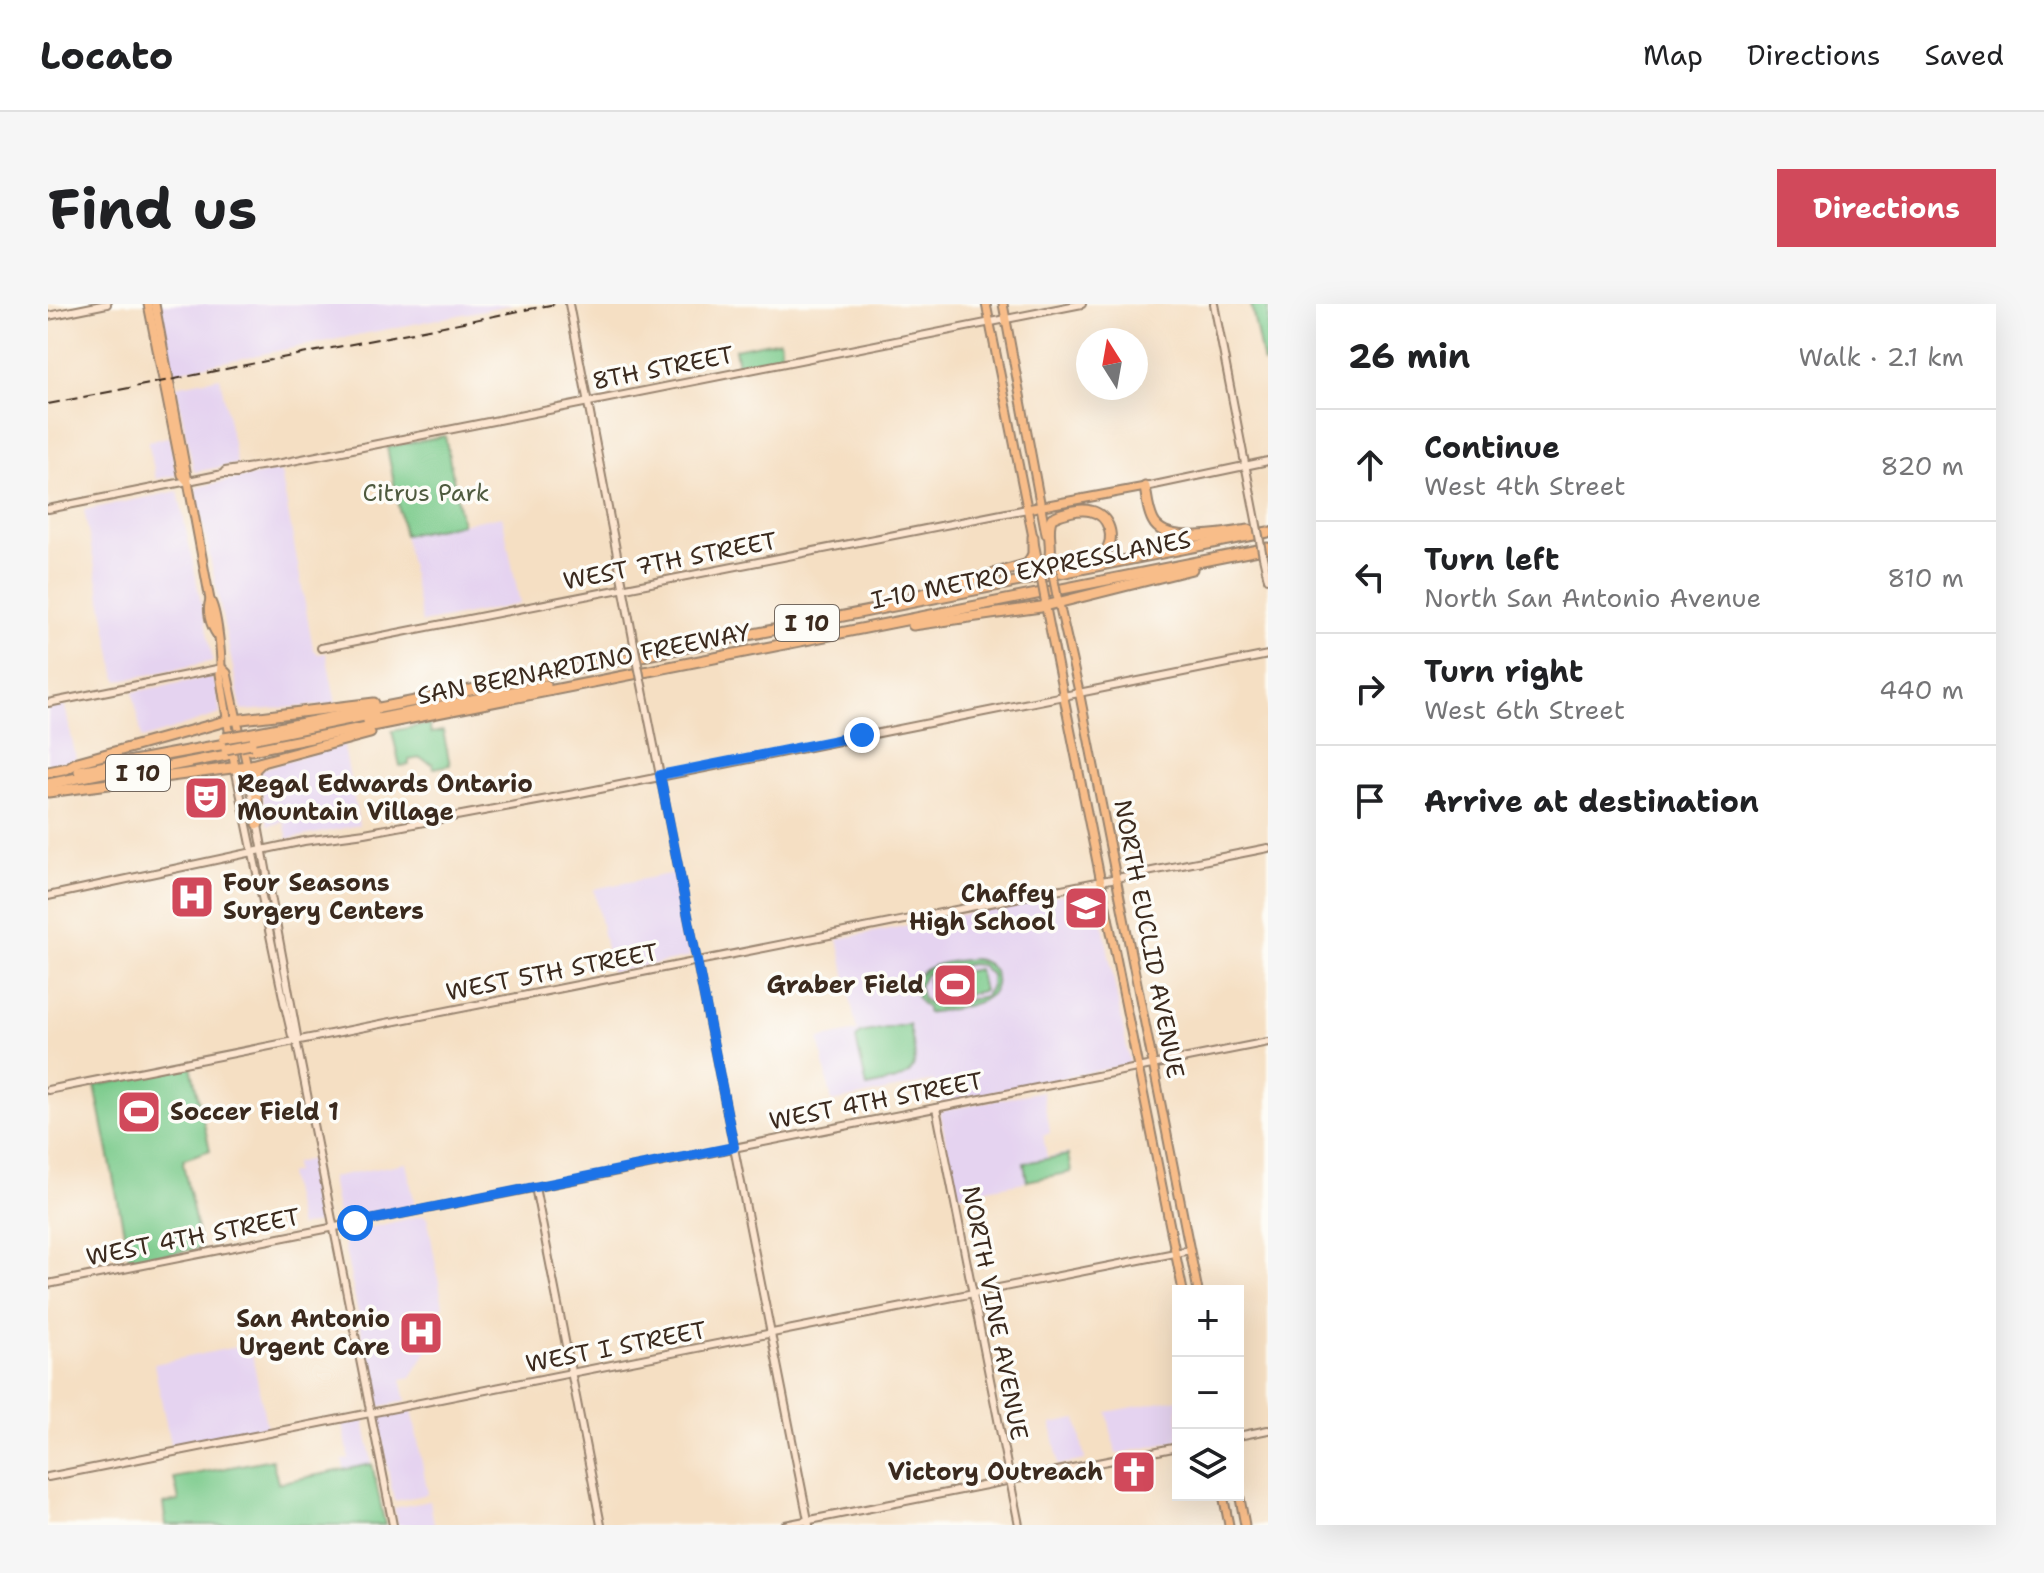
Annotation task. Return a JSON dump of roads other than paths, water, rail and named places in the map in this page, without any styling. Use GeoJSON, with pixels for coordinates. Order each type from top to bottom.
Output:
{"type":"FeatureCollection","features":[{"type":"Feature","properties":{"kind":"highway"},"geometry":{"type":"LineString","coordinates":[[1145,487],[1153,520],[1161,530],[1172,535],[1266,542]]}},
{"type":"Feature","properties":{"kind":"highway"},"geometry":{"type":"LineString","coordinates":[[1042,572],[1096,558],[1104,553],[1110,539],[1107,522],[1088,510],[1055,516],[1050,522],[1051,560]]}},
{"type":"Feature","properties":{"kind":"highway"},"geometry":{"type":"LineString","coordinates":[[862,612],[1028,564],[1032,559],[1033,537]]}},
{"type":"Feature","properties":{"kind":"highway"},"geometry":{"type":"LineString","coordinates":[[878,626],[902,626],[1045,602],[1238,558],[1266,542]]}},
{"type":"Feature","properties":{"kind":"highway","name":"SAN BERNARDINO FREEWAY"},"geometry":{"type":"LineString","coordinates":[[48,783],[127,775],[359,711],[862,612],[1042,572],[1266,542]]}},
{"type":"Feature","properties":{"kind":"highway","name":"SAN BERNARDINO FREEWAY"},"geometry":{"type":"LineString","coordinates":[[48,783],[66,769],[140,754],[250,742],[302,740],[878,626],[1266,542]]}},
{"type":"Feature","properties":{"kind":"highway","name":"I-10 METRO EXPRESSLANES"},"geometry":{"type":"LineString","coordinates":[[250,742],[399,709],[1266,542]]}},
{"type":"Feature","properties":{"kind":"highway","name":"I-10 METRO EXPRESSLANES"},"geometry":{"type":"LineString","coordinates":[[250,742],[1266,542]]}},
{"type":"Feature","properties":{"kind":"highway"},"geometry":{"type":"LineString","coordinates":[[66,769],[78,762],[226,721],[446,691],[459,692]]}},
{"type":"Feature","properties":{"kind":"highway"},"geometry":{"type":"LineString","coordinates":[[359,711],[399,709]]}},
{"type":"Feature","properties":{"kind":"highway"},"geometry":{"type":"LineString","coordinates":[[48,783],[247,766],[428,719],[436,714]]}},
{"type":"Feature","properties":{"kind":"highway"},"geometry":{"type":"LineString","coordinates":[[302,740],[386,717]]}},
{"type":"Feature","properties":{"kind":"highway"},"geometry":{"type":"LineString","coordinates":[[48,783],[226,747]]}},
{"type":"Feature","properties":{"kind":"highway"},"geometry":{"type":"LineString","coordinates":[[99,771],[140,754]]}},
{"type":"Feature","properties":{"kind":"highway"},"geometry":{"type":"LineString","coordinates":[[258,824],[254,770],[263,762]]}},
{"type":"Feature","properties":{"kind":"highway"},"geometry":{"type":"LineString","coordinates":[[99,771],[127,775]]}},
{"type":"Feature","properties":{"kind":"main road"},"geometry":{"type":"LineString","coordinates":[[148,304],[159,342],[182,475],[187,481]]}},
{"type":"Feature","properties":{"kind":"main road"},"geometry":{"type":"LineString","coordinates":[[155,304],[159,345],[168,371],[165,392],[184,452],[210,600],[207,607],[212,629],[217,635],[226,721],[235,768]]}},
{"type":"Feature","properties":{"kind":"main road","name":"NORTH EUCLID AVENUE"},"geometry":{"type":"LineString","coordinates":[[986,304],[1083,787],[1109,879],[1146,1066],[1197,1285]]}},
{"type":"Feature","properties":{"kind":"main road","name":"NORTH EUCLID AVENUE"},"geometry":{"type":"LineString","coordinates":[[1003,304],[1058,599],[1098,785],[1109,879],[1146,1066],[1182,1285]]}},
{"type":"Feature","properties":{"kind":"main road"},"geometry":{"type":"LineString","coordinates":[[1027,509],[1145,487]]}},
{"type":"Feature","properties":{"kind":"main road"},"geometry":{"type":"LineString","coordinates":[[222,668],[227,673],[247,766]]}},
{"type":"Feature","properties":{"kind":"main road"},"geometry":{"type":"LineString","coordinates":[[1083,787],[1098,785]]}},
{"type":"Feature","properties":{"kind":"main road"},"geometry":{"type":"LineString","coordinates":[[1224,1501],[1229,1525]]}},
{"type":"Feature","properties":{"kind":"main road"},"geometry":{"type":"LineString","coordinates":[[1240,1501],[1245,1525]]}},
{"type":"Feature","properties":{"kind":"street"},"geometry":{"type":"LineString","coordinates":[[48,316],[107,304]]}},
{"type":"Feature","properties":{"kind":"street"},"geometry":{"type":"LineString","coordinates":[[567,304],[808,1523]]}},
{"type":"Feature","properties":{"kind":"street","name":"8TH STREET"},"geometry":{"type":"LineString","coordinates":[[48,509],[1082,304]]}},
{"type":"Feature","properties":{"kind":"street"},"geometry":{"type":"LineString","coordinates":[[1214,304],[1256,520],[1266,542],[1268,579]]}},
{"type":"Feature","properties":{"kind":"street"},"geometry":{"type":"LineString","coordinates":[[1145,487],[1268,461]]}},
{"type":"Feature","properties":{"kind":"street","name":"WEST 7TH STREET"},"geometry":{"type":"LineString","coordinates":[[321,648],[1027,509]]}},
{"type":"Feature","properties":{"kind":"street"},"geometry":{"type":"LineString","coordinates":[[48,896],[258,852],[1268,655]]}},
{"type":"Feature","properties":{"kind":"street"},"geometry":{"type":"LineString","coordinates":[[48,703],[222,668]]}},
{"type":"Feature","properties":{"kind":"street"},"geometry":{"type":"LineString","coordinates":[[247,766],[258,824],[258,852],[284,1002],[296,1041],[393,1525]]}},
{"type":"Feature","properties":{"kind":"street"},"geometry":{"type":"LineString","coordinates":[[235,768],[258,852],[278,939],[277,950]]}},
{"type":"Feature","properties":{"kind":"street","name":"WEST 5TH STREET"},"geometry":{"type":"LineString","coordinates":[[48,1090],[1268,848]]}},
{"type":"Feature","properties":{"kind":"street","name":"WEST 4TH STREET"},"geometry":{"type":"LineString","coordinates":[[48,1284],[1268,1042]]}},
{"type":"Feature","properties":{"kind":"street","name":"NORTH VINE AVENUE"},"geometry":{"type":"LineString","coordinates":[[936,1108],[1019,1525]]}},
{"type":"Feature","properties":{"kind":"street"},"geometry":{"type":"LineString","coordinates":[[535,1187],[601,1525]]}},
{"type":"Feature","properties":{"kind":"street","name":"WEST I STREET"},"geometry":{"type":"LineString","coordinates":[[48,1477],[1190,1250]]}},
{"type":"Feature","properties":{"kind":"street"},"geometry":{"type":"LineString","coordinates":[[1244,1435],[1268,1430]]}},
{"type":"Feature","properties":{"kind":"street"},"geometry":{"type":"LineString","coordinates":[[785,1525],[808,1523],[1172,1448]]}},
{"type":"Feature","properties":{"kind":"railway"},"geometry":{"type":"LineString","coordinates":[[48,404],[555,304]]}},
{"type":"Feature","properties":{"kind":"place","name":"Regal Edwards Ontario Mountain Village"},"geometry":{"type":"Point","coordinates":[206,798]}},
{"type":"Feature","properties":{"kind":"place","name":"Four Seasons Surgery Centers"},"geometry":{"type":"Point","coordinates":[192,897]}},
{"type":"Feature","properties":{"kind":"place","name":"Chaffey High School"},"geometry":{"type":"Point","coordinates":[1086,908]}},
{"type":"Feature","properties":{"kind":"place","name":"Graber Field"},"geometry":{"type":"Point","coordinates":[955,985]}},
{"type":"Feature","properties":{"kind":"place","name":"Soccer Field 1"},"geometry":{"type":"Point","coordinates":[139,1112]}},
{"type":"Feature","properties":{"kind":"place","name":"San Antonio Urgent Care"},"geometry":{"type":"Point","coordinates":[421,1333]}},
{"type":"Feature","properties":{"kind":"place","name":"Victory Outreach"},"geometry":{"type":"Point","coordinates":[1134,1472]}},
{"type":"Feature","properties":{"kind":"park label","name":"Citrus Park"},"geometry":{"type":"Point","coordinates":[426,493]}}]}
